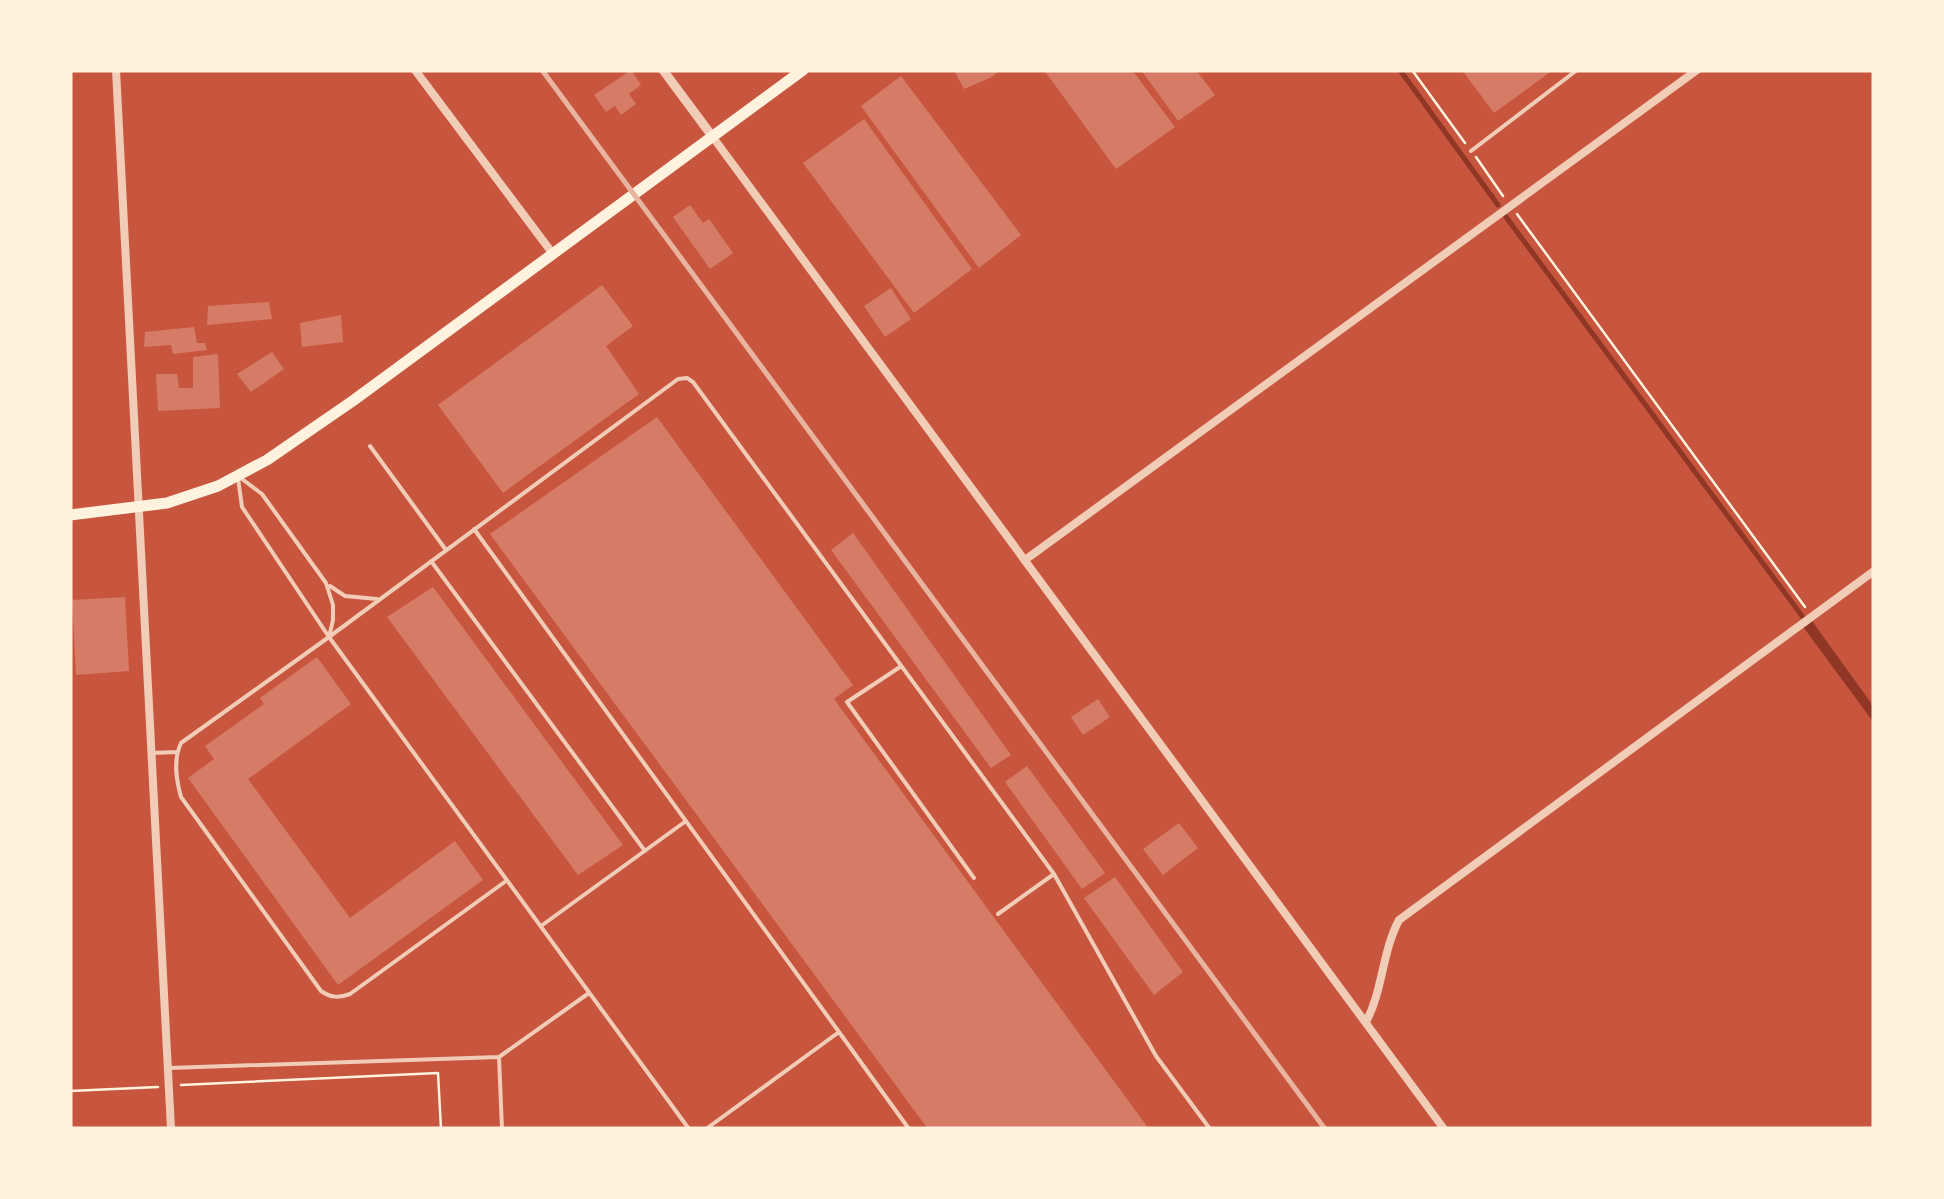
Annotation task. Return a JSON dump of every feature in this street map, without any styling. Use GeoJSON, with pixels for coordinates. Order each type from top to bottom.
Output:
{"type":"FeatureCollection","features":[{"type":"Feature","properties":{"kind":"main road"},"geometry":{"type":"LineString","coordinates":[[70,515],[140,508],[190,496],[267,460],[803,70]]}},
{"type":"Feature","properties":{"kind":"street"},"geometry":{"type":"LineString","coordinates":[[116,70],[171,1129]]}},
{"type":"Feature","properties":{"kind":"street"},"geometry":{"type":"LineString","coordinates":[[415,70],[553,254]]}},
{"type":"Feature","properties":{"kind":"street"},"geometry":{"type":"LineString","coordinates":[[663,70],[1444,1129]]}},
{"type":"Feature","properties":{"kind":"street"},"geometry":{"type":"LineString","coordinates":[[1026,560],[1697,70]]}},
{"type":"Feature","properties":{"kind":"street"},"geometry":{"type":"LineString","coordinates":[[1366,1022],[1389,940],[1399,920],[1874,570]]}},
{"type":"Feature","properties":{"kind":"lane"},"geometry":{"type":"LineString","coordinates":[[1471,151],[1577,70]]}},
{"type":"Feature","properties":{"kind":"lane"},"geometry":{"type":"LineString","coordinates":[[506,880],[350,994],[340,998],[328,996],[181,797],[177,752],[181,743],[678,380],[687,378],[1054,874],[1156,1056],[1210,1129]]}},
{"type":"Feature","properties":{"kind":"lane"},"geometry":{"type":"LineString","coordinates":[[370,446],[446,550]]}},
{"type":"Feature","properties":{"kind":"lane"},"geometry":{"type":"LineString","coordinates":[[238,476],[262,494],[326,583],[333,605],[330,637]]}},
{"type":"Feature","properties":{"kind":"lane"},"geometry":{"type":"LineString","coordinates":[[238,476],[242,507],[330,637],[689,1129]]}},
{"type":"Feature","properties":{"kind":"lane"},"geometry":{"type":"LineString","coordinates":[[474,530],[909,1129]]}},
{"type":"Feature","properties":{"kind":"lane"},"geometry":{"type":"LineString","coordinates":[[431,561],[645,852]]}},
{"type":"Feature","properties":{"kind":"lane"},"geometry":{"type":"LineString","coordinates":[[326,583],[345,596],[379,600]]}},
{"type":"Feature","properties":{"kind":"lane"},"geometry":{"type":"LineString","coordinates":[[900,666],[847,702],[974,878]]}},
{"type":"Feature","properties":{"kind":"lane"},"geometry":{"type":"LineString","coordinates":[[152,753],[177,752]]}},
{"type":"Feature","properties":{"kind":"lane"},"geometry":{"type":"LineString","coordinates":[[541,926],[686,821]]}},
{"type":"Feature","properties":{"kind":"lane"},"geometry":{"type":"LineString","coordinates":[[998,914],[1054,874]]}},
{"type":"Feature","properties":{"kind":"lane"},"geometry":{"type":"LineString","coordinates":[[169,1068],[499,1057],[590,993]]}},
{"type":"Feature","properties":{"kind":"lane"},"geometry":{"type":"LineString","coordinates":[[706,1129],[839,1032]]}},
{"type":"Feature","properties":{"kind":"lane"},"geometry":{"type":"LineString","coordinates":[[499,1057],[502,1129]]}},
{"type":"Feature","properties":{"kind":"path"},"geometry":{"type":"LineString","coordinates":[[1412,70],[1812,616]]}},
{"type":"Feature","properties":{"kind":"path"},"geometry":{"type":"LineString","coordinates":[[70,1091],[438,1073],[441,1129]]}},
{"type":"Feature","properties":{"kind":"shaded area"},"geometry":{"type":"Polygon","coordinates":[[[1812,621],[1874,707],[1874,723],[1804,628],[1812,621]]]}},
{"type":"Feature","properties":{"kind":"building"},"geometry":{"type":"Polygon","coordinates":[[[631,70],[641,85],[629,94],[636,104],[621,115],[615,106],[606,112],[594,95],[631,70]]]}},
{"type":"Feature","properties":{"kind":"building"},"geometry":{"type":"Polygon","coordinates":[[[1000,70],[964,89],[955,72],[1000,70]]]}},
{"type":"Feature","properties":{"kind":"building"},"geometry":{"type":"Polygon","coordinates":[[[1044,70],[1132,70],[1175,127],[1116,169],[1044,70]]]}},
{"type":"Feature","properties":{"kind":"building"},"geometry":{"type":"Polygon","coordinates":[[[1141,70],[1196,70],[1215,95],[1178,121],[1141,70]]]}},
{"type":"Feature","properties":{"kind":"building"},"geometry":{"type":"Polygon","coordinates":[[[1462,70],[1553,70],[1494,113],[1462,70]]]}},
{"type":"Feature","properties":{"kind":"building"},"geometry":{"type":"Polygon","coordinates":[[[901,76],[1021,235],[979,268],[861,106],[901,76]]]}},
{"type":"Feature","properties":{"kind":"building"},"geometry":{"type":"Polygon","coordinates":[[[864,119],[972,269],[914,313],[803,163],[864,119]]]}},
{"type":"Feature","properties":{"kind":"building"},"geometry":{"type":"Polygon","coordinates":[[[690,205],[703,223],[709,219],[733,253],[710,269],[673,217],[690,205]]]}},
{"type":"Feature","properties":{"kind":"building"},"geometry":{"type":"Polygon","coordinates":[[[602,285],[633,326],[606,346],[639,394],[503,493],[438,405],[602,285]]]}},
{"type":"Feature","properties":{"kind":"building"},"geometry":{"type":"Polygon","coordinates":[[[891,288],[911,319],[885,337],[864,306],[891,288]]]}},
{"type":"Feature","properties":{"kind":"building"},"geometry":{"type":"Polygon","coordinates":[[[269,302],[272,319],[207,325],[208,306],[269,302]]]}},
{"type":"Feature","properties":{"kind":"building"},"geometry":{"type":"Polygon","coordinates":[[[341,315],[343,342],[302,347],[300,323],[341,315]]]}},
{"type":"Feature","properties":{"kind":"building"},"geometry":{"type":"Polygon","coordinates":[[[194,327],[197,343],[205,343],[207,350],[173,354],[171,345],[144,347],[145,332],[194,327]]]}},
{"type":"Feature","properties":{"kind":"building"},"geometry":{"type":"Polygon","coordinates":[[[272,352],[284,369],[251,392],[237,374],[272,352]]]}},
{"type":"Feature","properties":{"kind":"building"},"geometry":{"type":"Polygon","coordinates":[[[218,354],[220,408],[158,411],[156,374],[177,374],[179,388],[193,388],[193,357],[218,354]]]}},
{"type":"Feature","properties":{"kind":"building"},"geometry":{"type":"Polygon","coordinates":[[[657,417],[853,685],[834,699],[1149,1129],[928,1129],[490,534],[657,417]]]}},
{"type":"Feature","properties":{"kind":"building"},"geometry":{"type":"Polygon","coordinates":[[[853,533],[1011,755],[991,768],[831,550],[853,533]]]}},
{"type":"Feature","properties":{"kind":"building"},"geometry":{"type":"Polygon","coordinates":[[[433,587],[623,845],[578,875],[387,617],[433,587]]]}},
{"type":"Feature","properties":{"kind":"building"},"geometry":{"type":"Polygon","coordinates":[[[125,597],[129,671],[76,675],[72,600],[125,597]]]}},
{"type":"Feature","properties":{"kind":"building"},"geometry":{"type":"Polygon","coordinates":[[[317,657],[351,704],[248,779],[350,918],[455,841],[483,880],[338,985],[188,778],[214,759],[205,746],[264,704],[260,698],[317,657]]]}},
{"type":"Feature","properties":{"kind":"building"},"geometry":{"type":"Polygon","coordinates":[[[1098,699],[1110,717],[1083,735],[1071,717],[1098,699]]]}},
{"type":"Feature","properties":{"kind":"building"},"geometry":{"type":"Polygon","coordinates":[[[1027,766],[1105,873],[1082,889],[1005,782],[1027,766]]]}},
{"type":"Feature","properties":{"kind":"building"},"geometry":{"type":"Polygon","coordinates":[[[1179,823],[1198,848],[1163,875],[1143,849],[1179,823]]]}},
{"type":"Feature","properties":{"kind":"building"},"geometry":{"type":"Polygon","coordinates":[[[1115,877],[1183,972],[1154,995],[1084,898],[1115,877]]]}},
{"type":"Feature","properties":{"kind":"waterway"},"geometry":{"type":"LineString","coordinates":[[1400,70],[1498,205]]}},
{"type":"Feature","properties":{"kind":"waterway"},"geometry":{"type":"LineString","coordinates":[[1506,217],[1802,616]]}},
{"type":"Feature","properties":{"kind":"railway"},"geometry":{"type":"LineString","coordinates":[[542,70],[1325,1129]]}}]}
